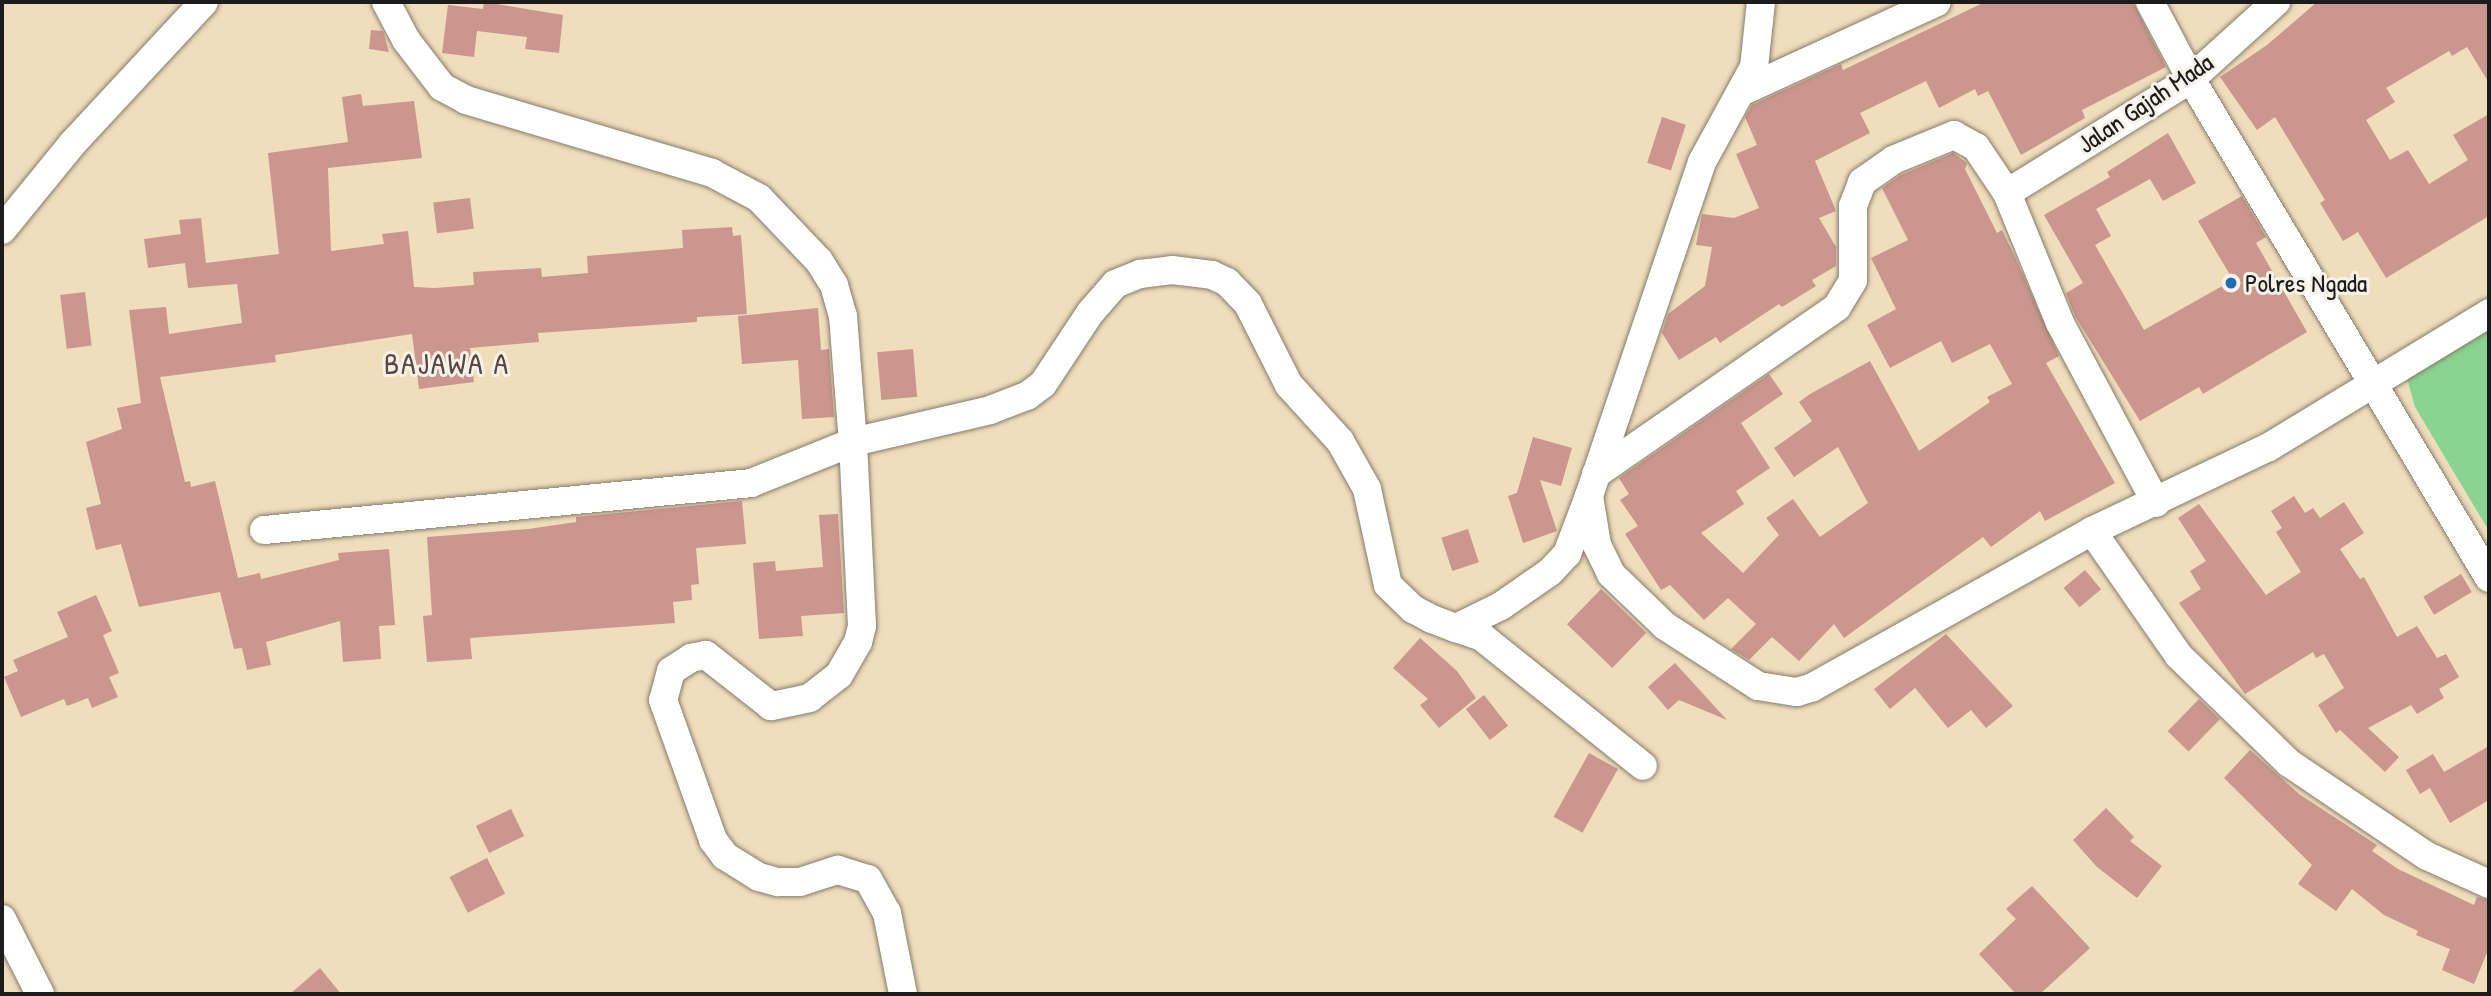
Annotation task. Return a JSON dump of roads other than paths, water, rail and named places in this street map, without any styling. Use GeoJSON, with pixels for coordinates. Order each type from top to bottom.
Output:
{"type":"FeatureCollection","features":[{"type":"Feature","properties":{"kind":"street"},"geometry":{"type":"LineString","coordinates":[[2,229],[73,143],[204,2]]}},
{"type":"Feature","properties":{"kind":"street"},"geometry":{"type":"LineString","coordinates":[[386,2],[428,70],[442,87],[458,97],[712,173],[759,198],[819,261],[834,285],[843,316],[853,442],[862,626],[850,659],[839,675],[810,698],[771,706],[706,655],[684,662],[671,671],[663,700],[713,840],[725,856],[759,877],[778,883],[800,882],[838,870],[868,879],[887,913],[903,994]]}},
{"type":"Feature","properties":{"kind":"street"},"geometry":{"type":"LineString","coordinates":[[1456,628],[1501,606],[1550,572],[1567,554],[1593,485],[1702,162],[1721,121],[1743,91],[1754,67],[1761,2]]}},
{"type":"Feature","properties":{"kind":"street"},"geometry":{"type":"LineString","coordinates":[[1743,91],[1937,2]]}},
{"type":"Feature","properties":{"kind":"street"},"geometry":{"type":"LineString","coordinates":[[2150,2],[2191,79],[2489,578]]}},
{"type":"Feature","properties":{"kind":"street","name":"Jalan Gajah Mada"},"geometry":{"type":"LineString","coordinates":[[2007,193],[2191,79],[2276,2]]}},
{"type":"Feature","properties":{"kind":"street"},"geometry":{"type":"LineString","coordinates":[[1593,485],[1837,307],[1853,280],[1853,206],[1862,182],[1872,172],[1935,140],[1954,135],[1976,147],[2007,193],[2060,323],[2156,503]]}},
{"type":"Feature","properties":{"kind":"street"},"geometry":{"type":"LineString","coordinates":[[264,530],[751,483],[853,442],[990,410],[1027,396],[1043,384],[1090,313],[1115,284],[1156,271],[1213,275],[1227,282],[1248,304],[1289,385],[1340,441],[1367,489],[1388,584],[1413,608],[1482,637],[1643,766]]}},
{"type":"Feature","properties":{"kind":"street"},"geometry":{"type":"LineString","coordinates":[[1593,485],[1597,545],[1611,574],[1631,596],[1694,648],[1758,686],[1775,691],[1814,687],[2092,531],[2156,503],[2269,447],[2489,313]]}},
{"type":"Feature","properties":{"kind":"street"},"geometry":{"type":"LineString","coordinates":[[2092,531],[2179,656],[2289,763],[2427,856],[2489,884]]}},
{"type":"Feature","properties":{"kind":"street"},"geometry":{"type":"LineString","coordinates":[[2,919],[40,994]]}},
{"type":"Feature","properties":{"kind":"place","name":"Polres Ngada"},"geometry":{"type":"Point","coordinates":[2231,283]}},
{"type":"Feature","properties":{"kind":"district","name":"BAJAWA A"},"geometry":{"type":"Point","coordinates":[447,363]}}]}
